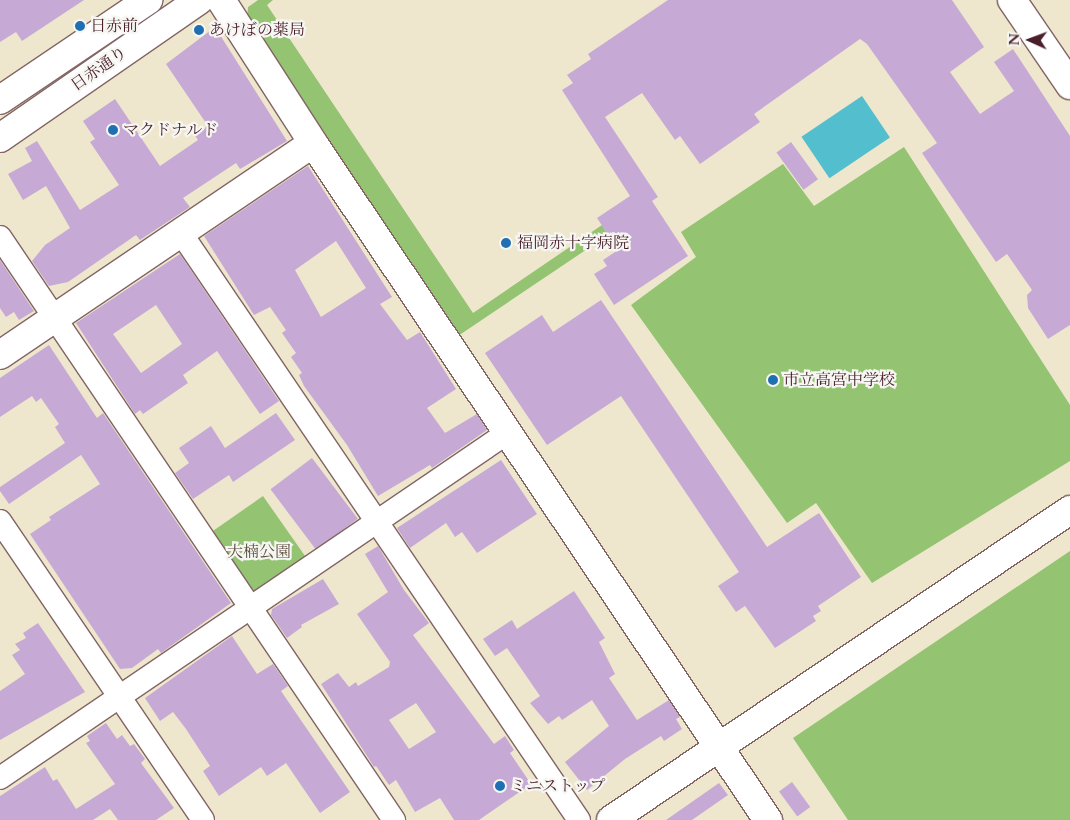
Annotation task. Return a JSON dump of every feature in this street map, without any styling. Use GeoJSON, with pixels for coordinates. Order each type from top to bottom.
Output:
{"type":"FeatureCollection","features":[{"type":"Feature","properties":{"kind":"street","name":"日赤通り"},"geometry":{"type":"LineString","coordinates":[[0,100],[148,0]]}},
{"type":"Feature","properties":{"kind":"street","name":"日赤通り"},"geometry":{"type":"LineString","coordinates":[[0,138],[199,0]]}},
{"type":"Feature","properties":{"kind":"street"},"geometry":{"type":"LineString","coordinates":[[221,0],[313,143],[768,820]]}},
{"type":"Feature","properties":{"kind":"street"},"geometry":{"type":"LineString","coordinates":[[1012,0],[1066,69]]}},
{"type":"Feature","properties":{"kind":"street"},"geometry":{"type":"LineString","coordinates":[[0,356],[313,143]]}},
{"type":"Feature","properties":{"kind":"street"},"geometry":{"type":"LineString","coordinates":[[181,233],[579,820]]}},
{"type":"Feature","properties":{"kind":"street"},"geometry":{"type":"LineString","coordinates":[[0,237],[394,820]]}},
{"type":"Feature","properties":{"kind":"street"},"geometry":{"type":"LineString","coordinates":[[0,778],[249,606],[377,524],[508,433]]}},
{"type":"Feature","properties":{"kind":"street"},"geometry":{"type":"LineString","coordinates":[[611,820],[719,749],[1070,510]]}},
{"type":"Feature","properties":{"kind":"street"},"geometry":{"type":"LineString","coordinates":[[0,521],[203,820]]}},
{"type":"Feature","properties":{"kind":"green space"},"geometry":{"type":"Polygon","coordinates":[[[258,0],[273,0],[267,5],[473,313],[602,225],[608,235],[455,338],[247,21],[248,7],[258,0]]]}},
{"type":"Feature","properties":{"kind":"green space"},"geometry":{"type":"Polygon","coordinates":[[[904,147],[1070,405],[1070,461],[872,583],[816,503],[787,523],[631,305],[696,257],[681,232],[783,164],[814,206],[904,147]]]}},
{"type":"Feature","properties":{"kind":"green space","name":"大楠公園"},"geometry":{"type":"Polygon","coordinates":[[[263,496],[309,562],[253,602],[206,536],[263,496]]]}},
{"type":"Feature","properties":{"kind":"green space"},"geometry":{"type":"Polygon","coordinates":[[[1070,551],[1070,820],[848,820],[793,738],[1070,551]]]}},
{"type":"Feature","properties":{"kind":"water"},"geometry":{"type":"Polygon","coordinates":[[[862,96],[890,137],[829,178],[801,137],[862,96]]]}},
{"type":"Feature","properties":{"kind":"building"},"geometry":{"type":"Polygon","coordinates":[[[0,0],[84,0],[22,41],[16,32],[0,42],[0,0]]]}},
{"type":"Feature","properties":{"kind":"building"},"geometry":{"type":"Polygon","coordinates":[[[668,0],[952,0],[984,47],[950,72],[980,114],[1014,91],[994,62],[1013,49],[1070,136],[1070,325],[1048,339],[1028,308],[1027,295],[1032,290],[1007,254],[996,262],[922,153],[937,143],[867,44],[860,39],[754,114],[760,122],[700,164],[680,136],[675,140],[642,93],[605,117],[658,197],[652,201],[688,256],[614,305],[594,274],[607,266],[603,260],[618,250],[597,218],[630,196],[562,90],[573,83],[567,75],[591,59],[588,54],[668,0]]]}},
{"type":"Feature","properties":{"kind":"building"},"geometry":{"type":"Polygon","coordinates":[[[215,27],[287,141],[240,169],[236,163],[183,198],[190,207],[140,240],[136,235],[68,282],[49,286],[32,261],[45,245],[70,228],[46,186],[23,200],[8,174],[32,161],[25,148],[37,141],[80,210],[119,185],[90,142],[95,139],[83,121],[115,99],[160,166],[198,140],[194,134],[208,126],[166,64],[215,27]]]}},
{"type":"Feature","properties":{"kind":"building"},"geometry":{"type":"Polygon","coordinates":[[[791,142],[818,179],[803,190],[776,153],[791,142]]]}},
{"type":"Feature","properties":{"kind":"building"},"geometry":{"type":"Polygon","coordinates":[[[308,166],[392,297],[380,304],[407,340],[420,332],[456,389],[427,408],[445,433],[477,414],[487,430],[432,468],[430,465],[378,496],[347,445],[304,386],[299,375],[302,373],[291,357],[296,353],[282,333],[286,330],[270,307],[254,315],[204,236],[308,166]],[[336,241],[295,270],[321,317],[366,288],[336,241]]]}},
{"type":"Feature","properties":{"kind":"building"},"geometry":{"type":"Polygon","coordinates":[[[180,254],[279,401],[260,414],[217,351],[183,375],[188,383],[143,414],[140,410],[135,414],[76,323],[180,254]],[[156,305],[113,334],[141,373],[182,344],[156,305]]]}},
{"type":"Feature","properties":{"kind":"building"},"geometry":{"type":"Polygon","coordinates":[[[0,260],[34,311],[19,320],[14,312],[6,317],[0,308],[0,260]]]}},
{"type":"Feature","properties":{"kind":"building"},"geometry":{"type":"Polygon","coordinates":[[[601,300],[767,547],[819,513],[861,577],[818,606],[821,611],[813,616],[816,621],[775,648],[745,606],[736,612],[718,586],[739,572],[621,396],[547,445],[485,353],[542,315],[553,332],[601,300]]]}},
{"type":"Feature","properties":{"kind":"building"},"geometry":{"type":"Polygon","coordinates":[[[49,345],[97,418],[103,413],[231,603],[161,653],[158,649],[132,668],[120,669],[30,534],[51,520],[49,517],[100,484],[81,455],[9,504],[0,491],[0,487],[65,443],[55,427],[59,424],[41,398],[36,402],[32,396],[0,417],[0,378],[49,345]]]}},
{"type":"Feature","properties":{"kind":"building"},"geometry":{"type":"Polygon","coordinates":[[[276,413],[295,440],[233,482],[229,475],[193,499],[175,473],[189,463],[179,448],[211,426],[225,448],[276,413]]]}},
{"type":"Feature","properties":{"kind":"building"},"geometry":{"type":"Polygon","coordinates":[[[312,458],[358,519],[316,550],[270,489],[312,458]]]}},
{"type":"Feature","properties":{"kind":"building"},"geometry":{"type":"Polygon","coordinates":[[[501,460],[537,514],[477,553],[462,532],[455,537],[446,523],[410,548],[397,528],[501,460]]]}},
{"type":"Feature","properties":{"kind":"building"},"geometry":{"type":"Polygon","coordinates":[[[378,546],[404,590],[429,623],[413,635],[494,744],[505,736],[514,750],[510,753],[531,784],[479,820],[454,820],[440,798],[415,812],[396,780],[389,785],[376,766],[374,767],[321,684],[338,673],[349,687],[356,682],[358,686],[389,667],[390,662],[357,614],[388,592],[365,554],[378,546]],[[416,703],[389,720],[409,749],[436,732],[416,703]]]}},
{"type":"Feature","properties":{"kind":"building"},"geometry":{"type":"Polygon","coordinates":[[[323,579],[339,604],[301,625],[302,627],[287,638],[271,615],[272,609],[323,579]]]}},
{"type":"Feature","properties":{"kind":"building"},"geometry":{"type":"Polygon","coordinates":[[[574,591],[605,638],[599,642],[615,674],[609,678],[637,720],[669,700],[680,717],[676,719],[682,729],[664,741],[661,736],[625,759],[587,790],[565,762],[609,726],[592,700],[562,720],[559,716],[548,724],[530,703],[540,696],[507,648],[495,656],[483,639],[512,620],[517,629],[574,591]]]}},
{"type":"Feature","properties":{"kind":"building"},"geometry":{"type":"Polygon","coordinates":[[[38,623],[85,692],[0,740],[0,691],[25,674],[12,655],[20,650],[15,644],[26,638],[23,633],[38,623]]]}},
{"type":"Feature","properties":{"kind":"building"},"geometry":{"type":"Polygon","coordinates":[[[232,636],[257,674],[273,664],[288,686],[281,691],[350,792],[320,813],[286,763],[267,776],[261,767],[219,796],[203,771],[210,766],[186,729],[173,712],[160,721],[145,698],[232,636]]]}},
{"type":"Feature","properties":{"kind":"building"},"geometry":{"type":"Polygon","coordinates":[[[106,723],[117,739],[122,735],[130,746],[134,744],[145,759],[141,763],[174,808],[156,820],[118,820],[110,809],[93,820],[0,820],[0,796],[45,767],[53,781],[57,779],[76,809],[115,784],[86,743],[90,741],[87,736],[106,723]]]}},
{"type":"Feature","properties":{"kind":"building"},"geometry":{"type":"Polygon","coordinates":[[[792,782],[810,807],[797,816],[779,791],[792,782]]]}},
{"type":"Feature","properties":{"kind":"building"},"geometry":{"type":"Polygon","coordinates":[[[719,783],[728,795],[692,820],[666,820],[719,783]]]}},
{"type":"Feature","properties":{"kind":"place","name":"日赤前"},"geometry":{"type":"Point","coordinates":[80,26]}},
{"type":"Feature","properties":{"kind":"place","name":"あけぼの薬局"},"geometry":{"type":"Point","coordinates":[199,30]}},
{"type":"Feature","properties":{"kind":"place","name":"マクドナルド"},"geometry":{"type":"Point","coordinates":[113,130]}},
{"type":"Feature","properties":{"kind":"place","name":"福岡赤十字病院"},"geometry":{"type":"Point","coordinates":[506,243]}},
{"type":"Feature","properties":{"kind":"place","name":"市立高宮中学校"},"geometry":{"type":"Point","coordinates":[773,380]}},
{"type":"Feature","properties":{"kind":"place","name":"ミニストップ"},"geometry":{"type":"Point","coordinates":[500,786]}}]}
